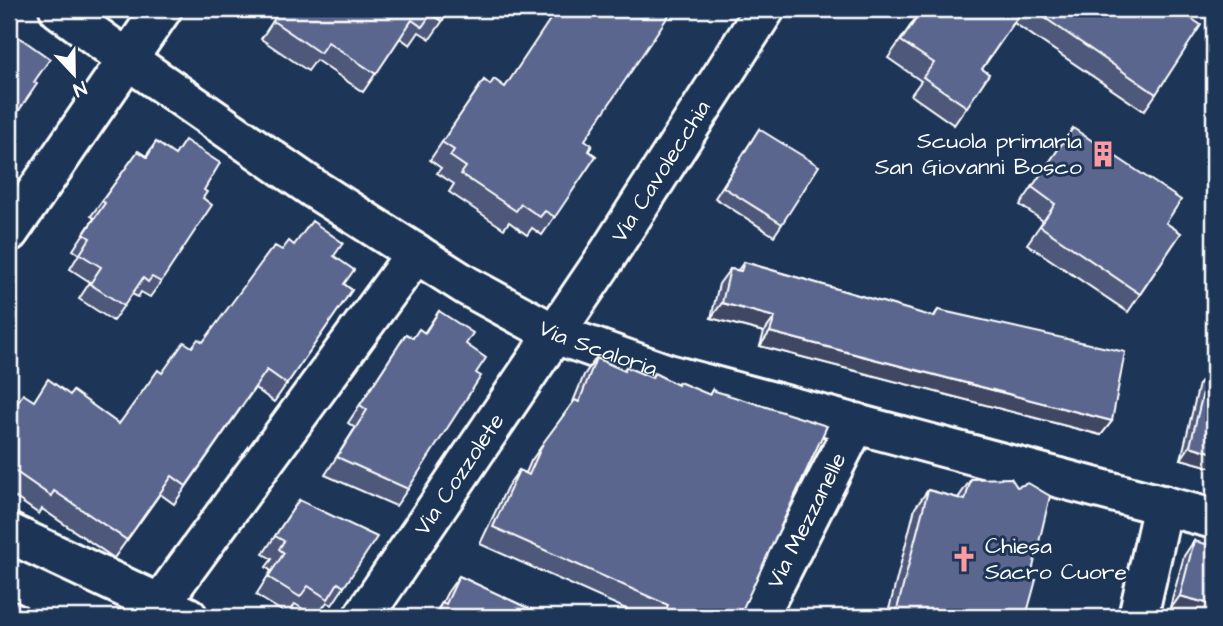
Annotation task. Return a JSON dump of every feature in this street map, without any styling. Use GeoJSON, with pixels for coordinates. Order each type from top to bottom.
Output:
{"type":"FeatureCollection","features":[{"type":"Feature","properties":{"kind":"street","name":"Via Scaloria"},"geometry":{"type":"LineString","coordinates":[[59,9],[267,157],[467,286],[555,334],[668,374],[1214,519]]}},
{"type":"Feature","properties":{"kind":"street"},"geometry":{"type":"LineString","coordinates":[[9,232],[162,9]]}},
{"type":"Feature","properties":{"kind":"street","name":"Via Cavolecchia"},"geometry":{"type":"LineString","coordinates":[[555,334],[765,9]]}},
{"type":"Feature","properties":{"kind":"street"},"geometry":{"type":"LineString","coordinates":[[9,533],[174,611],[416,253]]}},
{"type":"Feature","properties":{"kind":"street","name":"Via Cozzolete"},"geometry":{"type":"LineString","coordinates":[[363,617],[555,334]]}},
{"type":"Feature","properties":{"kind":"street","name":"Via Mezzanelle"},"geometry":{"type":"LineString","coordinates":[[758,617],[856,423]]}},
{"type":"Feature","properties":{"kind":"street"},"geometry":{"type":"LineString","coordinates":[[1138,617],[1163,505]]}},
{"type":"Feature","properties":{"kind":"building"},"geometry":{"type":"Polygon","coordinates":[[[282,9],[451,9],[442,21],[431,14],[422,27],[412,20],[376,74],[328,42],[320,53],[273,21],[282,9]]]}},
{"type":"Feature","properties":{"kind":"building"},"geometry":{"type":"Polygon","coordinates":[[[557,9],[673,9],[585,140],[592,145],[589,151],[596,156],[555,217],[545,211],[540,217],[521,204],[516,211],[461,174],[466,167],[450,156],[454,150],[442,142],[484,80],[490,85],[494,79],[505,87],[557,9]]]}},
{"type":"Feature","properties":{"kind":"building"},"geometry":{"type":"Polygon","coordinates":[[[923,9],[1023,9],[982,69],[989,74],[967,107],[923,77],[934,63],[901,41],[923,9]]]}},
{"type":"Feature","properties":{"kind":"building"},"geometry":{"type":"Polygon","coordinates":[[[1032,9],[1177,9],[1201,25],[1156,94],[1032,9]]]}},
{"type":"Feature","properties":{"kind":"building"},"geometry":{"type":"Polygon","coordinates":[[[9,30],[50,59],[34,82],[37,84],[9,125],[9,30]]]}},
{"type":"Feature","properties":{"kind":"building"},"geometry":{"type":"Polygon","coordinates":[[[1073,128],[1181,200],[1166,223],[1181,233],[1140,294],[1040,226],[1055,204],[1032,187],[1073,128]]]}},
{"type":"Feature","properties":{"kind":"building"},"geometry":{"type":"Polygon","coordinates":[[[759,129],[819,166],[782,224],[723,187],[759,129]]]}},
{"type":"Feature","properties":{"kind":"building"},"geometry":{"type":"Polygon","coordinates":[[[185,140],[220,163],[204,190],[207,192],[203,198],[212,205],[161,282],[152,277],[148,282],[143,278],[124,306],[90,284],[101,267],[80,254],[90,238],[84,234],[105,203],[102,201],[138,151],[147,157],[156,142],[175,155],[185,140]]]}},
{"type":"Feature","properties":{"kind":"building"},"geometry":{"type":"Polygon","coordinates":[[[312,221],[343,243],[334,256],[354,270],[344,284],[352,290],[287,384],[267,370],[186,486],[172,476],[127,540],[54,491],[51,496],[9,467],[9,415],[23,394],[34,401],[48,379],[70,395],[73,391],[119,424],[158,370],[162,373],[184,342],[192,347],[198,339],[203,342],[270,251],[275,246],[282,250],[289,241],[294,245],[312,221]]]}},
{"type":"Feature","properties":{"kind":"building"},"geometry":{"type":"Polygon","coordinates":[[[744,262],[934,317],[938,310],[1125,352],[1112,421],[770,332],[775,317],[722,303],[730,269],[741,271],[744,262]]]}},
{"type":"Feature","properties":{"kind":"building"},"geometry":{"type":"Polygon","coordinates":[[[439,311],[473,333],[466,344],[486,358],[476,373],[481,376],[408,489],[337,457],[367,410],[360,405],[406,334],[413,338],[419,329],[425,333],[439,311]]]}},
{"type":"Feature","properties":{"kind":"building"},"geometry":{"type":"Polygon","coordinates":[[[596,358],[625,371],[626,367],[652,378],[654,373],[678,385],[679,382],[710,395],[712,390],[827,426],[739,617],[663,617],[668,605],[493,527],[519,470],[529,475],[543,443],[575,400],[579,402],[596,358]]]}},
{"type":"Feature","properties":{"kind":"building"},"geometry":{"type":"Polygon","coordinates":[[[1208,372],[1214,373],[1214,453],[1190,446],[1208,372]]]}},
{"type":"Feature","properties":{"kind":"building","name":"Chiesa Sacro Cuore"},"geometry":{"type":"Polygon","coordinates":[[[1011,478],[1017,487],[1028,483],[1050,496],[1030,580],[1036,580],[1028,609],[1011,617],[895,617],[928,490],[965,500],[971,479],[1011,478]]]}},
{"type":"Feature","properties":{"kind":"building"},"geometry":{"type":"Polygon","coordinates":[[[299,500],[377,537],[344,587],[338,583],[328,599],[308,586],[300,597],[268,577],[284,553],[279,549],[284,541],[275,536],[299,500]]]}},
{"type":"Feature","properties":{"kind":"building"},"geometry":{"type":"Polygon","coordinates":[[[1194,541],[1214,546],[1214,605],[1180,596],[1194,541]]]}},
{"type":"Feature","properties":{"kind":"building"},"geometry":{"type":"Polygon","coordinates":[[[459,576],[547,617],[435,617],[442,602],[446,604],[459,576]]]}},
{"type":"Feature","properties":{"kind":"building"},"geometry":{"type":"Polygon","coordinates":[[[9,598],[26,606],[21,617],[9,617],[9,598]]]}},
{"type":"Feature","properties":{"kind":"place","name":"Scuola primaria San Giovanni Bosco"},"geometry":{"type":"Point","coordinates":[1103,154]}},
{"type":"Feature","properties":{"kind":"place","name":"Chiesa Sacro Cuore"},"geometry":{"type":"Point","coordinates":[964,559]}}]}
